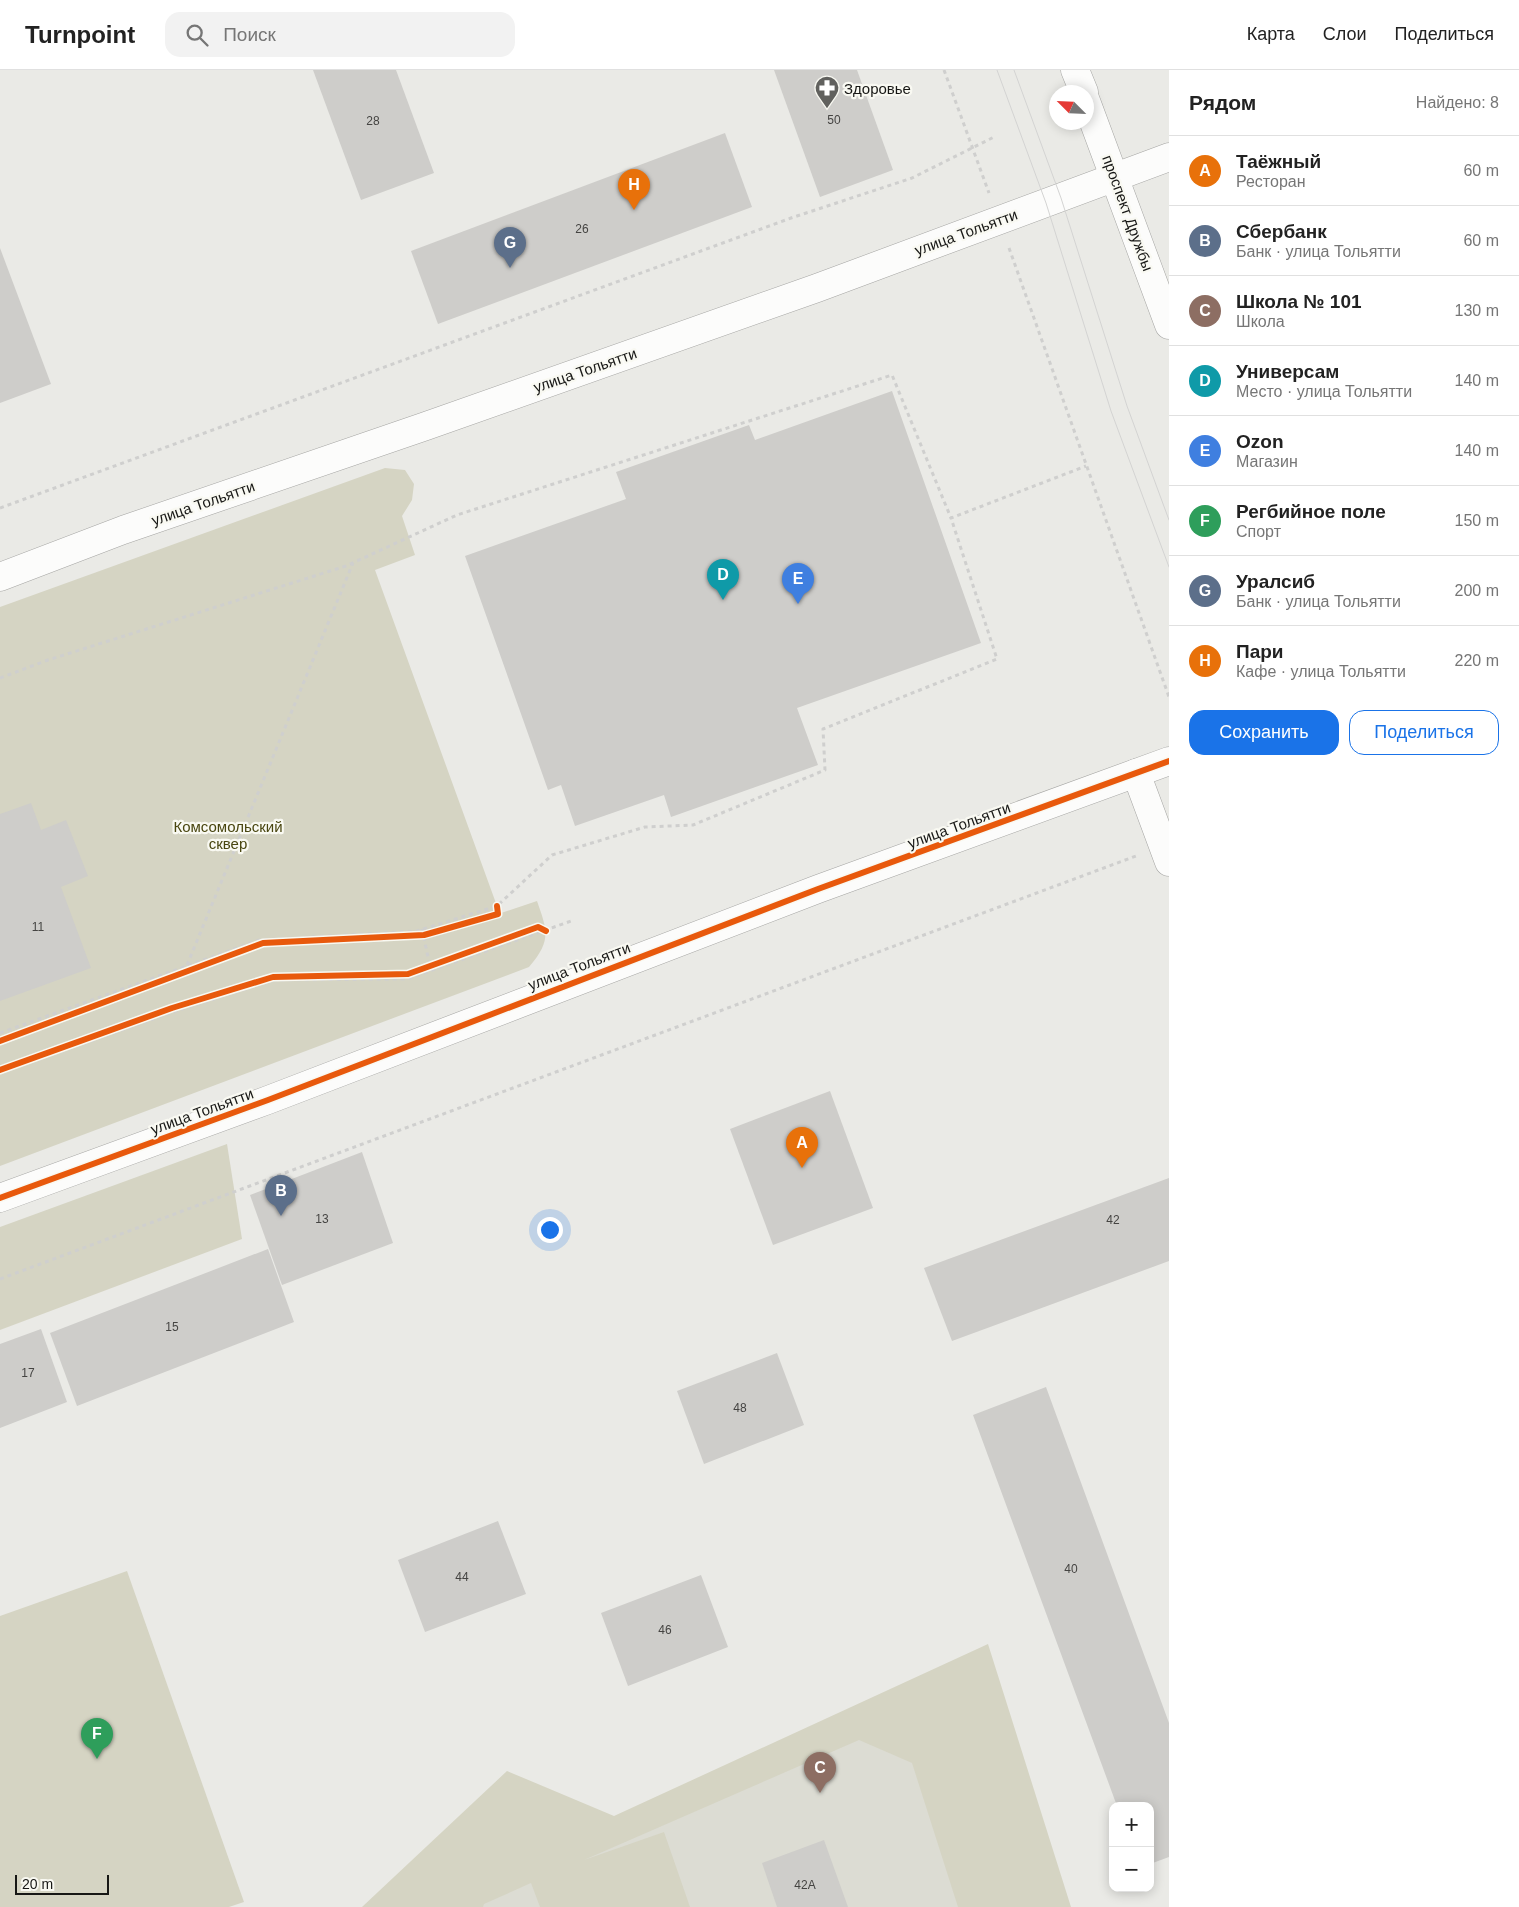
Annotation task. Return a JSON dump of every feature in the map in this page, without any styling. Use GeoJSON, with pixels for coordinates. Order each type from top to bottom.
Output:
{"type":"FeatureCollection","features":[{"type":"Feature","properties":{"kind":"street"},"geometry":{"type":"LineString","coordinates":[[1075,70],[1081,85]]}},
{"type":"Feature","properties":{"kind":"street","name":"проспект Дружбы"},"geometry":{"type":"LineString","coordinates":[[1094,123],[1169,325]]}},
{"type":"Feature","properties":{"kind":"street","name":"улица Тольятти"},"geometry":{"type":"LineString","coordinates":[[0,577],[123,530],[426,426],[1000,221],[1169,157]]}},
{"type":"Feature","properties":{"kind":"street","name":"улица Тольятти"},"geometry":{"type":"LineString","coordinates":[[0,1198],[277,1097],[818,889],[1169,761]]}},
{"type":"Feature","properties":{"kind":"street"},"geometry":{"type":"LineString","coordinates":[[1136,773],[1166,854]]}},
{"type":"Feature","properties":{"kind":"path"},"geometry":{"type":"LineString","coordinates":[[944,70],[1000,221],[1169,697]]}},
{"type":"Feature","properties":{"kind":"path"},"geometry":{"type":"LineString","coordinates":[[0,508],[781,221],[912,178],[996,136]]}},
{"type":"Feature","properties":{"kind":"path"},"geometry":{"type":"LineString","coordinates":[[0,678],[48,660],[353,563],[457,515],[892,375],[951,518],[997,659],[823,729],[825,770],[693,825],[645,827],[552,855],[497,906],[498,914],[423,932],[263,942],[0,1041]]}},
{"type":"Feature","properties":{"kind":"path"},"geometry":{"type":"LineString","coordinates":[[951,518],[1086,466]]}},
{"type":"Feature","properties":{"kind":"path"},"geometry":{"type":"LineString","coordinates":[[187,966],[353,563]]}},
{"type":"Feature","properties":{"kind":"path"},"geometry":{"type":"LineString","coordinates":[[0,1280],[1166,854]]}},
{"type":"Feature","properties":{"kind":"path"},"geometry":{"type":"LineString","coordinates":[[0,1072],[172,1008],[273,976],[408,974],[430,969],[538,928],[546,931],[574,920]]}},
{"type":"Feature","properties":{"kind":"path"},"geometry":{"type":"LineString","coordinates":[[0,1033],[259,940],[423,932]]}},
{"type":"Feature","properties":{"kind":"path"},"geometry":{"type":"LineString","coordinates":[[423,932],[430,969]]}},
{"type":"Feature","properties":{"kind":"shaded area"},"geometry":{"type":"Polygon","coordinates":[[[926,1706],[997,1907],[448,1907],[926,1706]]]}},
{"type":"Feature","properties":{"kind":"green space","name":"Комсомольский сквер"},"geometry":{"type":"Polygon","coordinates":[[[385,468],[405,470],[414,484],[412,500],[402,516],[415,555],[375,570],[497,906],[498,914],[537,901],[545,929],[544,943],[541,950],[529,967],[0,1166],[0,607],[385,468]]]}},
{"type":"Feature","properties":{"kind":"green space"},"geometry":{"type":"Polygon","coordinates":[[[227,1144],[242,1239],[0,1330],[0,1227],[227,1144]]]}},
{"type":"Feature","properties":{"kind":"green space"},"geometry":{"type":"Polygon","coordinates":[[[127,1571],[244,1902],[229,1907],[0,1907],[0,1616],[127,1571]]]}},
{"type":"Feature","properties":{"kind":"green space"},"geometry":{"type":"Polygon","coordinates":[[[988,1644],[1071,1907],[958,1907],[912,1763],[859,1740],[584,1860],[664,1832],[690,1907],[540,1907],[531,1883],[484,1904],[483,1907],[362,1907],[507,1771],[614,1816],[988,1644]]]}},
{"type":"Feature","properties":{"kind":"building"},"geometry":{"type":"Polygon","coordinates":[[[313,70],[396,70],[434,173],[361,200],[313,70]]]}},
{"type":"Feature","properties":{"kind":"building"},"geometry":{"type":"Polygon","coordinates":[[[774,70],[857,70],[893,170],[820,197],[774,70]]]}},
{"type":"Feature","properties":{"kind":"building"},"geometry":{"type":"Polygon","coordinates":[[[725,133],[752,207],[438,324],[411,251],[725,133]]]}},
{"type":"Feature","properties":{"kind":"building"},"geometry":{"type":"Polygon","coordinates":[[[0,248],[51,384],[0,403],[0,248]]]}},
{"type":"Feature","properties":{"kind":"building"},"geometry":{"type":"Polygon","coordinates":[[[892,391],[981,643],[797,708],[818,765],[671,817],[664,795],[575,826],[561,785],[548,790],[465,556],[626,499],[616,472],[749,425],[755,440],[892,391]]]}},
{"type":"Feature","properties":{"kind":"building"},"geometry":{"type":"Polygon","coordinates":[[[31,803],[41,830],[66,820],[88,876],[61,887],[91,968],[0,1001],[0,814],[31,803]]]}},
{"type":"Feature","properties":{"kind":"building"},"geometry":{"type":"Polygon","coordinates":[[[830,1091],[873,1208],[773,1245],[730,1129],[830,1091]]]}},
{"type":"Feature","properties":{"kind":"building"},"geometry":{"type":"Polygon","coordinates":[[[362,1152],[393,1243],[282,1285],[250,1195],[362,1152]]]}},
{"type":"Feature","properties":{"kind":"building"},"geometry":{"type":"Polygon","coordinates":[[[1169,1178],[1169,1261],[952,1341],[924,1268],[1169,1178]]]}},
{"type":"Feature","properties":{"kind":"building"},"geometry":{"type":"Polygon","coordinates":[[[268,1249],[294,1322],[77,1406],[50,1333],[268,1249]]]}},
{"type":"Feature","properties":{"kind":"building"},"geometry":{"type":"Polygon","coordinates":[[[41,1329],[67,1402],[0,1428],[0,1344],[41,1329]]]}},
{"type":"Feature","properties":{"kind":"building"},"geometry":{"type":"Polygon","coordinates":[[[777,1353],[804,1425],[704,1464],[677,1391],[777,1353]]]}},
{"type":"Feature","properties":{"kind":"building"},"geometry":{"type":"Polygon","coordinates":[[[1046,1387],[1169,1723],[1169,1857],[1154,1863],[1154,1802],[1116,1802],[973,1415],[1046,1387]]]}},
{"type":"Feature","properties":{"kind":"building"},"geometry":{"type":"Polygon","coordinates":[[[498,1521],[526,1594],[425,1632],[398,1560],[498,1521]]]}},
{"type":"Feature","properties":{"kind":"building"},"geometry":{"type":"Polygon","coordinates":[[[701,1575],[728,1647],[628,1686],[601,1613],[701,1575]]]}},
{"type":"Feature","properties":{"kind":"building"},"geometry":{"type":"Polygon","coordinates":[[[824,1840],[848,1907],[777,1907],[762,1863],[824,1840]]]}},
{"type":"Feature","properties":{"kind":"tram line"},"geometry":{"type":"LineString","coordinates":[[997,70],[1046,203],[1111,411],[1169,567]]}},
{"type":"Feature","properties":{"kind":"tram line"},"geometry":{"type":"LineString","coordinates":[[1014,70],[1061,198],[1127,406],[1169,520]]}},
{"type":"Feature","properties":{"kind":"cycle path"},"geometry":{"type":"LineString","coordinates":[[0,1198],[268,1100],[818,889],[1169,761]]}},
{"type":"Feature","properties":{"kind":"cycle path"},"geometry":{"type":"LineString","coordinates":[[0,1041],[263,943],[424,935],[498,914],[497,906]]}},
{"type":"Feature","properties":{"kind":"cycle path"},"geometry":{"type":"LineString","coordinates":[[0,1070],[172,1008],[273,977],[408,974],[538,927],[546,931]]}},
{"type":"Feature","properties":{"kind":"place","name":"Здоровье"},"geometry":{"type":"Point","coordinates":[827,109]}},
{"type":"Feature","properties":{"kind":"place","name":"Пари"},"geometry":{"type":"Point","coordinates":[634,210]}},
{"type":"Feature","properties":{"kind":"place","name":"Уралсиб"},"geometry":{"type":"Point","coordinates":[510,268]}},
{"type":"Feature","properties":{"kind":"place","name":"Универсам"},"geometry":{"type":"Point","coordinates":[723,600]}},
{"type":"Feature","properties":{"kind":"place","name":"Ozon"},"geometry":{"type":"Point","coordinates":[798,604]}},
{"type":"Feature","properties":{"kind":"place","name":"Таёжный"},"geometry":{"type":"Point","coordinates":[802,1168]}},
{"type":"Feature","properties":{"kind":"place","name":"Сбербанк"},"geometry":{"type":"Point","coordinates":[281,1216]}},
{"type":"Feature","properties":{"kind":"place","name":"Регбийное поле"},"geometry":{"type":"Point","coordinates":[97,1759]}},
{"type":"Feature","properties":{"kind":"place","name":"Школа № 101"},"geometry":{"type":"Point","coordinates":[820,1793]}}]}
